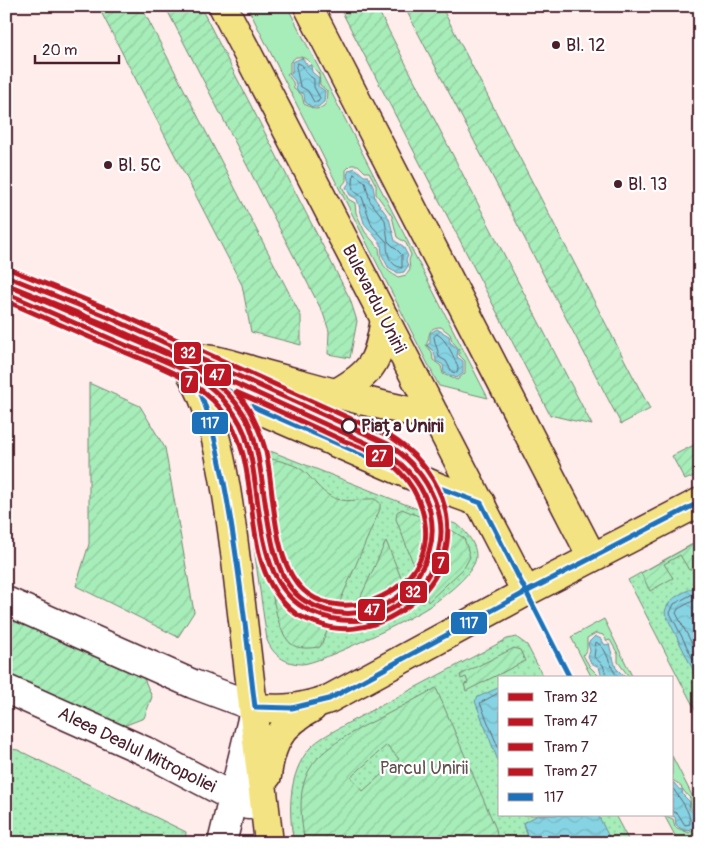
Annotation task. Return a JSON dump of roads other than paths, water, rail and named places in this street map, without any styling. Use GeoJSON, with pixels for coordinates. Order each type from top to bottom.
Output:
{"type":"FeatureCollection","features":[{"type":"Feature","properties":{"kind":"main road","name":"Bulevardul Unirii"},"geometry":{"type":"LineString","coordinates":[[223,6],[526,592]]}},
{"type":"Feature","properties":{"kind":"main road"},"geometry":{"type":"LineString","coordinates":[[308,6],[592,556]]}},
{"type":"Feature","properties":{"kind":"main road"},"geometry":{"type":"LineString","coordinates":[[6,283],[79,313],[180,360],[258,409],[440,488],[481,503]]}},
{"type":"Feature","properties":{"kind":"main road"},"geometry":{"type":"LineString","coordinates":[[336,393],[364,376],[375,361],[381,344],[385,319]]}},
{"type":"Feature","properties":{"kind":"main road"},"geometry":{"type":"LineString","coordinates":[[180,360],[195,358],[403,410],[435,416]]}},
{"type":"Feature","properties":{"kind":"main road"},"geometry":{"type":"LineString","coordinates":[[180,360],[192,374],[208,409],[223,477],[255,706],[269,843]]}},
{"type":"Feature","properties":{"kind":"main road"},"geometry":{"type":"LineString","coordinates":[[265,807],[268,765],[277,740],[286,724],[592,556],[700,502]]}},
{"type":"Feature","properties":{"kind":"main road"},"geometry":{"type":"LineString","coordinates":[[255,706],[276,710],[299,708],[329,699]]}},
{"type":"Feature","properties":{"kind":"street"},"geometry":{"type":"LineString","coordinates":[[6,601],[193,684],[255,706],[222,843]]}},
{"type":"Feature","properties":{"kind":"street","name":"Aleea Dealul Mitropoliei"},"geometry":{"type":"LineString","coordinates":[[6,689],[145,751],[233,796],[265,807]]}},
{"type":"Feature","properties":{"kind":"water"},"geometry":{"type":"Polygon","coordinates":[[[302,58],[308,66],[311,65],[312,72],[319,78],[318,86],[325,91],[324,102],[318,107],[312,107],[305,102],[304,94],[297,91],[295,81],[289,74],[292,72],[292,62],[302,58]]]}},
{"type":"Feature","properties":{"kind":"water"},"geometry":{"type":"Polygon","coordinates":[[[355,168],[364,176],[368,176],[373,185],[375,199],[389,218],[395,241],[403,246],[408,256],[406,260],[408,266],[404,272],[398,273],[388,267],[382,255],[381,244],[364,223],[357,199],[350,195],[346,187],[349,183],[347,175],[349,170],[355,168]]]}},
{"type":"Feature","properties":{"kind":"water"},"geometry":{"type":"Polygon","coordinates":[[[437,329],[449,336],[450,342],[458,349],[457,357],[463,361],[463,373],[457,378],[444,373],[443,365],[436,361],[434,352],[427,345],[430,343],[430,333],[437,329]]]}},
{"type":"Feature","properties":{"kind":"water"},"geometry":{"type":"Polygon","coordinates":[[[700,585],[700,684],[665,613],[669,603],[674,599],[700,585]]]}},
{"type":"Feature","properties":{"kind":"water"},"geometry":{"type":"Polygon","coordinates":[[[595,636],[601,639],[605,645],[609,644],[616,668],[624,676],[601,676],[599,667],[591,663],[588,656],[590,651],[588,643],[595,636]]]}},
{"type":"Feature","properties":{"kind":"water"},"geometry":{"type":"Polygon","coordinates":[[[498,688],[498,761],[475,701],[478,697],[498,688]]]}},
{"type":"Feature","properties":{"kind":"water"},"geometry":{"type":"Polygon","coordinates":[[[674,783],[680,790],[682,789],[683,795],[690,802],[689,809],[695,814],[695,825],[689,831],[683,830],[676,825],[675,817],[672,816],[674,783]]]}},
{"type":"Feature","properties":{"kind":"water"},"geometry":{"type":"Polygon","coordinates":[[[536,816],[598,816],[612,843],[530,843],[523,823],[536,816]]]}},
{"type":"Feature","properties":{"kind":"tram line","name":"7"},"geometry":{"type":"LineString","coordinates":[[6,301],[172,372],[199,388],[221,409],[235,432],[244,458],[257,542],[264,568],[276,593],[297,615],[328,627],[346,629],[364,627],[389,618],[415,600],[434,579],[444,555],[448,529],[444,504],[433,479],[415,457],[391,437],[111,310],[9,269]]}},
{"type":"Feature","properties":{"kind":"tram line","name":"32"},"geometry":{"type":"LineString","coordinates":[[6,276],[108,317],[388,444],[415,468],[426,483],[434,499],[439,516],[441,534],[438,552],[431,570],[425,579],[418,588],[392,609],[361,620],[342,620],[324,616],[312,612],[292,599],[278,580],[268,558],[262,532],[255,480],[244,432],[240,422],[221,397],[200,379],[188,372],[6,293]]}},
{"type":"Feature","properties":{"kind":"tram line","name":"47"},"geometry":{"type":"LineString","coordinates":[[6,284],[105,324],[384,451],[416,481],[430,513],[431,545],[419,573],[398,596],[371,610],[339,613],[305,601],[290,587],[279,567],[272,543],[254,438],[246,418],[227,393],[212,379],[185,362],[9,286]]}},
{"type":"Feature","properties":{"kind":"tram line","name":"27"},"geometry":{"type":"LineString","coordinates":[[236,392],[371,452],[386,460],[399,471],[418,499],[425,521],[426,533],[422,555],[414,570],[403,582],[374,600],[340,605],[323,602],[308,594],[296,582],[287,566],[276,528],[264,444],[251,413],[236,392]]}},
{"type":"Feature","properties":{"kind":"place","name":"Bl. 12"},"geometry":{"type":"Point","coordinates":[556,45]}},
{"type":"Feature","properties":{"kind":"place","name":"Bl. 5C"},"geometry":{"type":"Point","coordinates":[108,165]}},
{"type":"Feature","properties":{"kind":"place","name":"Bl. 13"},"geometry":{"type":"Point","coordinates":[618,184]}},
{"type":"Feature","properties":{"kind":"place","name":"Piața Unirii"},"geometry":{"type":"Point","coordinates":[349,426]}},
{"type":"Feature","properties":{"kind":"park label","name":"Parcul Unirii"},"geometry":{"type":"Point","coordinates":[424,768]}}]}
